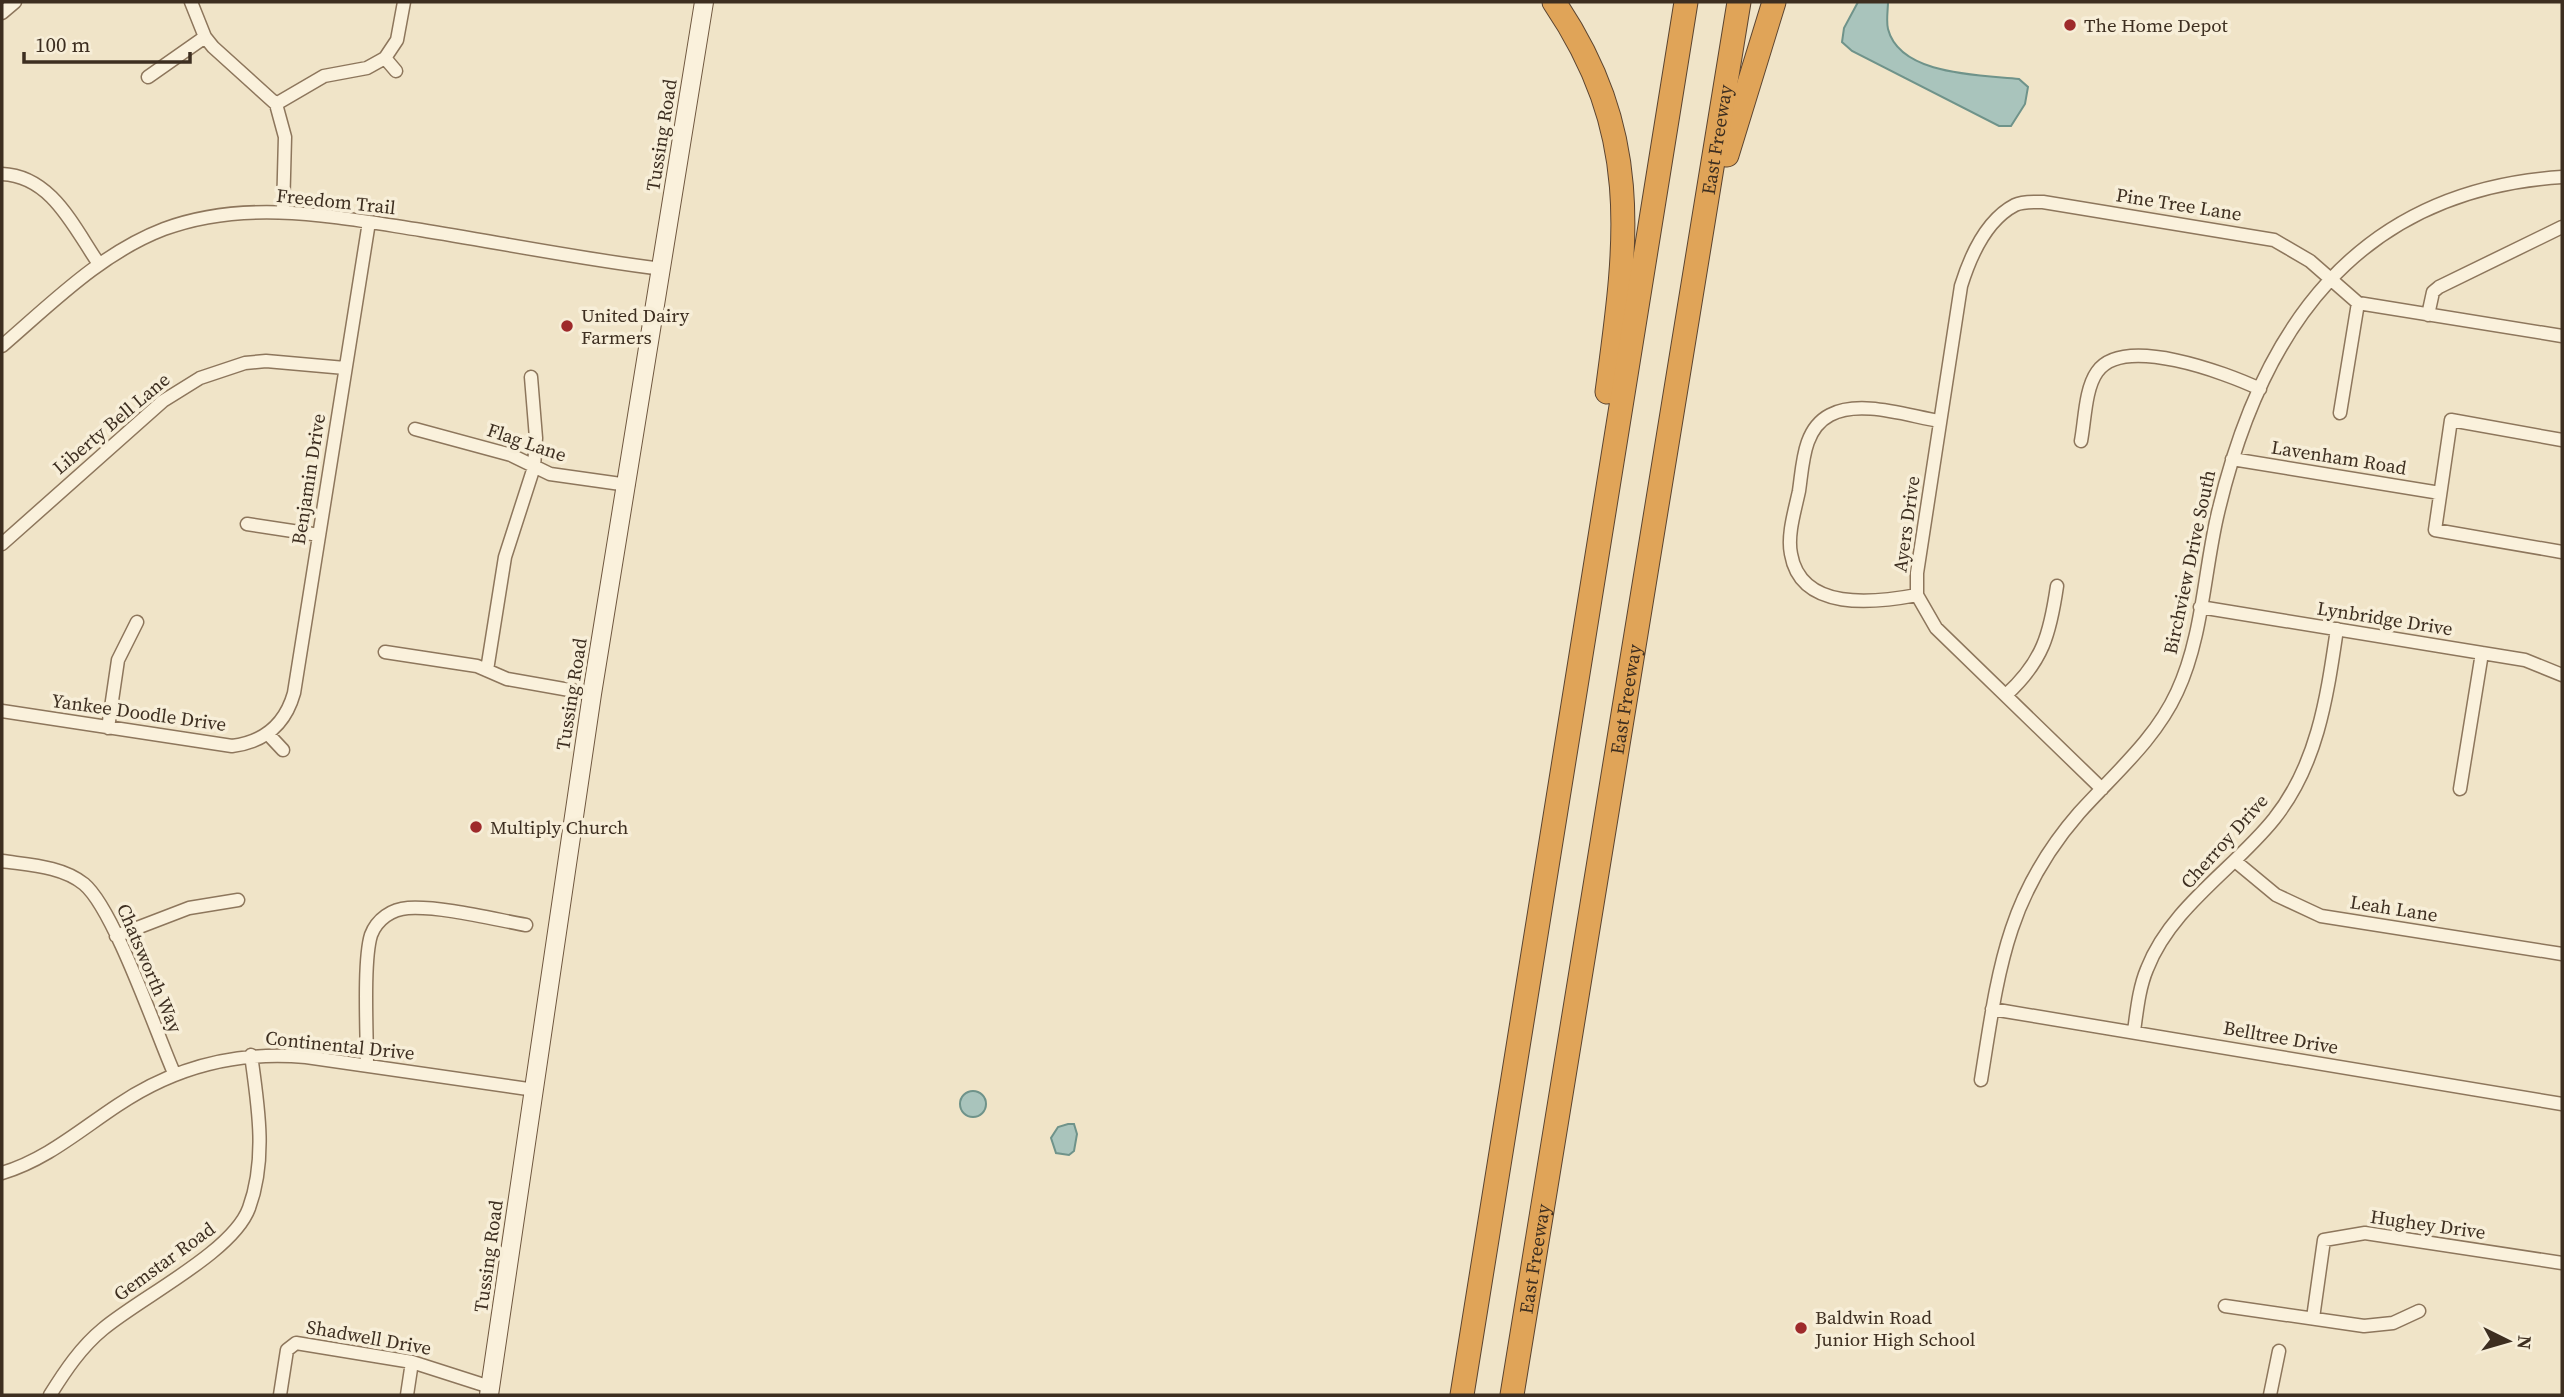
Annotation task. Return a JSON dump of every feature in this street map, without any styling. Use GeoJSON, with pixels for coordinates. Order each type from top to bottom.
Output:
{"type":"FeatureCollection","features":[{"type":"Feature","properties":{"kind":"highway"},"geometry":{"type":"LineString","coordinates":[[1553,813],[1569,667],[1622,285],[1625,236],[1623,187],[1605,102],[1593,66],[1555,2]]}},
{"type":"Feature","properties":{"kind":"highway"},"geometry":{"type":"LineString","coordinates":[[1462,1395],[1553,813],[1686,2]]}},
{"type":"Feature","properties":{"kind":"highway","name":"East Freeway"},"geometry":{"type":"LineString","coordinates":[[1512,1395],[1739,2]]}},
{"type":"Feature","properties":{"kind":"highway"},"geometry":{"type":"LineString","coordinates":[[1700,242],[1774,2]]}},
{"type":"Feature","properties":{"kind":"main road","name":"Tussing Road"},"geometry":{"type":"LineString","coordinates":[[490,1391],[592,694],[628,485],[704,2]]}},
{"type":"Feature","properties":{"kind":"street"},"geometry":{"type":"LineString","coordinates":[[2,13],[15,2]]}},
{"type":"Feature","properties":{"kind":"street"},"geometry":{"type":"LineString","coordinates":[[191,2],[205,37],[276,104],[285,137],[283,212]]}},
{"type":"Feature","properties":{"kind":"street"},"geometry":{"type":"LineString","coordinates":[[276,104],[324,76],[367,68],[385,58],[397,40],[404,2]]}},
{"type":"Feature","properties":{"kind":"street"},"geometry":{"type":"LineString","coordinates":[[148,77],[205,37]]}},
{"type":"Feature","properties":{"kind":"street"},"geometry":{"type":"LineString","coordinates":[[385,58],[396,71]]}},
{"type":"Feature","properties":{"kind":"street"},"geometry":{"type":"LineString","coordinates":[[2,174],[27,179],[52,195],[99,264]]}},
{"type":"Feature","properties":{"kind":"street","name":"Birchview Drive South"},"geometry":{"type":"LineString","coordinates":[[1981,1080],[2005,943],[2024,892],[2049,851],[2139,750],[2177,692],[2186,671],[2232,459],[2260,389],[2296,324],[2330,279],[2368,244],[2404,220],[2442,201],[2515,180],[2562,177]]}},
{"type":"Feature","properties":{"kind":"street","name":"Pine Tree Lane"},"geometry":{"type":"LineString","coordinates":[[2011,207],[2027,202],[2043,202],[2259,236],[2286,245],[2358,303]]}},
{"type":"Feature","properties":{"kind":"street","name":"Ayers Drive"},"geometry":{"type":"LineString","coordinates":[[2011,207],[1979,242],[1968,263],[1961,286],[1917,573],[1917,595],[1936,628],[2102,789]]}},
{"type":"Feature","properties":{"kind":"street","name":"Freedom Trail"},"geometry":{"type":"LineString","coordinates":[[2,346],[99,264],[164,230],[200,219],[238,213],[283,212],[369,222],[662,269]]}},
{"type":"Feature","properties":{"kind":"street","name":"Benjamin Drive"},"geometry":{"type":"LineString","coordinates":[[268,734],[285,716],[294,693],[369,222]]}},
{"type":"Feature","properties":{"kind":"street"},"geometry":{"type":"LineString","coordinates":[[2428,315],[2433,292],[2439,286],[2562,227]]}},
{"type":"Feature","properties":{"kind":"street"},"geometry":{"type":"LineString","coordinates":[[2340,413],[2358,303],[2562,336]]}},
{"type":"Feature","properties":{"kind":"street"},"geometry":{"type":"LineString","coordinates":[[2081,441],[2091,384],[2099,369],[2113,358],[2130,355],[2214,369],[2260,389]]}},
{"type":"Feature","properties":{"kind":"street","name":"Liberty Bell Lane"},"geometry":{"type":"LineString","coordinates":[[2,544],[163,401],[200,378],[245,363],[266,361],[345,368]]}},
{"type":"Feature","properties":{"kind":"street"},"geometry":{"type":"LineString","coordinates":[[487,670],[505,556],[534,467],[536,438],[531,377]]}},
{"type":"Feature","properties":{"kind":"street"},"geometry":{"type":"LineString","coordinates":[[1917,595],[1868,602],[1824,596],[1797,574],[1790,544],[1806,447],[1823,420],[1844,410],[1860,409],[1940,421]]}},
{"type":"Feature","properties":{"kind":"street"},"geometry":{"type":"LineString","coordinates":[[2562,440],[2451,420],[2435,530],[2562,552]]}},
{"type":"Feature","properties":{"kind":"street","name":"Flag Lane"},"geometry":{"type":"LineString","coordinates":[[415,429],[511,455],[550,474],[628,485]]}},
{"type":"Feature","properties":{"kind":"street","name":"Lavenham Road"},"geometry":{"type":"LineString","coordinates":[[2232,459],[2440,493]]}},
{"type":"Feature","properties":{"kind":"street"},"geometry":{"type":"LineString","coordinates":[[247,524],[319,535]]}},
{"type":"Feature","properties":{"kind":"street"},"geometry":{"type":"LineString","coordinates":[[2006,695],[2038,658],[2047,642],[2057,586]]}},
{"type":"Feature","properties":{"kind":"street","name":"Lynbridge Drive"},"geometry":{"type":"LineString","coordinates":[[2200,607],[2525,660],[2562,675]]}},
{"type":"Feature","properties":{"kind":"street"},"geometry":{"type":"LineString","coordinates":[[108,728],[118,660],[137,622]]}},
{"type":"Feature","properties":{"kind":"street","name":"Cherroy Drive"},"geometry":{"type":"LineString","coordinates":[[2134,1031],[2147,968],[2166,934],[2274,819],[2311,755],[2321,720],[2337,629]]}},
{"type":"Feature","properties":{"kind":"street"},"geometry":{"type":"LineString","coordinates":[[385,652],[487,670],[507,679],[592,694]]}},
{"type":"Feature","properties":{"kind":"street"},"geometry":{"type":"LineString","coordinates":[[2460,789],[2482,653]]}},
{"type":"Feature","properties":{"kind":"street","name":"Yankee Doodle Drive"},"geometry":{"type":"LineString","coordinates":[[2,711],[232,746],[258,740],[268,734]]}},
{"type":"Feature","properties":{"kind":"street"},"geometry":{"type":"LineString","coordinates":[[268,734],[283,750]]}},
{"type":"Feature","properties":{"kind":"street","name":"Chatsworth Way"},"geometry":{"type":"LineString","coordinates":[[2,861],[59,872],[85,885],[104,908],[174,1073]]}},
{"type":"Feature","properties":{"kind":"street","name":"Leah Lane"},"geometry":{"type":"LineString","coordinates":[[2235,861],[2276,895],[2321,916],[2562,954]]}},
{"type":"Feature","properties":{"kind":"street"},"geometry":{"type":"LineString","coordinates":[[116,936],[189,908],[238,900]]}},
{"type":"Feature","properties":{"kind":"street"},"geometry":{"type":"LineString","coordinates":[[367,1065],[369,948],[376,925],[385,916],[395,911],[418,908],[526,925]]}},
{"type":"Feature","properties":{"kind":"street","name":"Belltree Drive"},"geometry":{"type":"LineString","coordinates":[[1992,1009],[2562,1104]]}},
{"type":"Feature","properties":{"kind":"street","name":"Gemstar Road"},"geometry":{"type":"LineString","coordinates":[[50,1395],[75,1357],[104,1328],[227,1240],[243,1221],[253,1198],[261,1131],[251,1055]]}},
{"type":"Feature","properties":{"kind":"street","name":"Continental Drive"},"geometry":{"type":"LineString","coordinates":[[2,1173],[44,1155],[118,1104],[174,1073],[230,1057],[306,1057],[535,1090]]}},
{"type":"Feature","properties":{"kind":"street","name":"Hughey Drive"},"geometry":{"type":"LineString","coordinates":[[2313,1318],[2325,1240],[2347,1234],[2365,1233],[2562,1263]]}},
{"type":"Feature","properties":{"kind":"street"},"geometry":{"type":"LineString","coordinates":[[2225,1306],[2378,1326],[2393,1323],[2419,1311]]}},
{"type":"Feature","properties":{"kind":"street","name":"Shadwell Drive"},"geometry":{"type":"LineString","coordinates":[[280,1395],[287,1350],[292,1344],[412,1362],[490,1391]]}},
{"type":"Feature","properties":{"kind":"street"},"geometry":{"type":"LineString","coordinates":[[2270,1395],[2279,1351]]}},
{"type":"Feature","properties":{"kind":"street"},"geometry":{"type":"LineString","coordinates":[[407,1395],[412,1362]]}},
{"type":"Feature","properties":{"kind":"water"},"geometry":{"type":"Polygon","coordinates":[[[1858,2],[1888,2],[1888,29],[1896,44],[1908,56],[1944,70],[2019,79],[2028,87],[2025,104],[2011,126],[1999,126],[1852,51],[1842,42],[1844,28],[1858,2]]]}},
{"type":"Feature","properties":{"kind":"water"},"geometry":{"type":"Polygon","coordinates":[[[973,1091],[983,1094],[986,1104],[983,1114],[973,1117],[963,1114],[960,1104],[963,1094],[973,1091]]]}},
{"type":"Feature","properties":{"kind":"water"},"geometry":{"type":"Polygon","coordinates":[[[1074,1124],[1077,1134],[1074,1151],[1069,1155],[1056,1153],[1051,1138],[1058,1127],[1074,1124]]]}},
{"type":"Feature","properties":{"kind":"place","name":"The Home Depot"},"geometry":{"type":"Point","coordinates":[2070,25]}},
{"type":"Feature","properties":{"kind":"place","name":"United Dairy Farmers"},"geometry":{"type":"Point","coordinates":[567,326]}},
{"type":"Feature","properties":{"kind":"place","name":"Multiply Church"},"geometry":{"type":"Point","coordinates":[476,827]}},
{"type":"Feature","properties":{"kind":"place","name":"Baldwin Road Junior High School"},"geometry":{"type":"Point","coordinates":[1801,1328]}}]}
